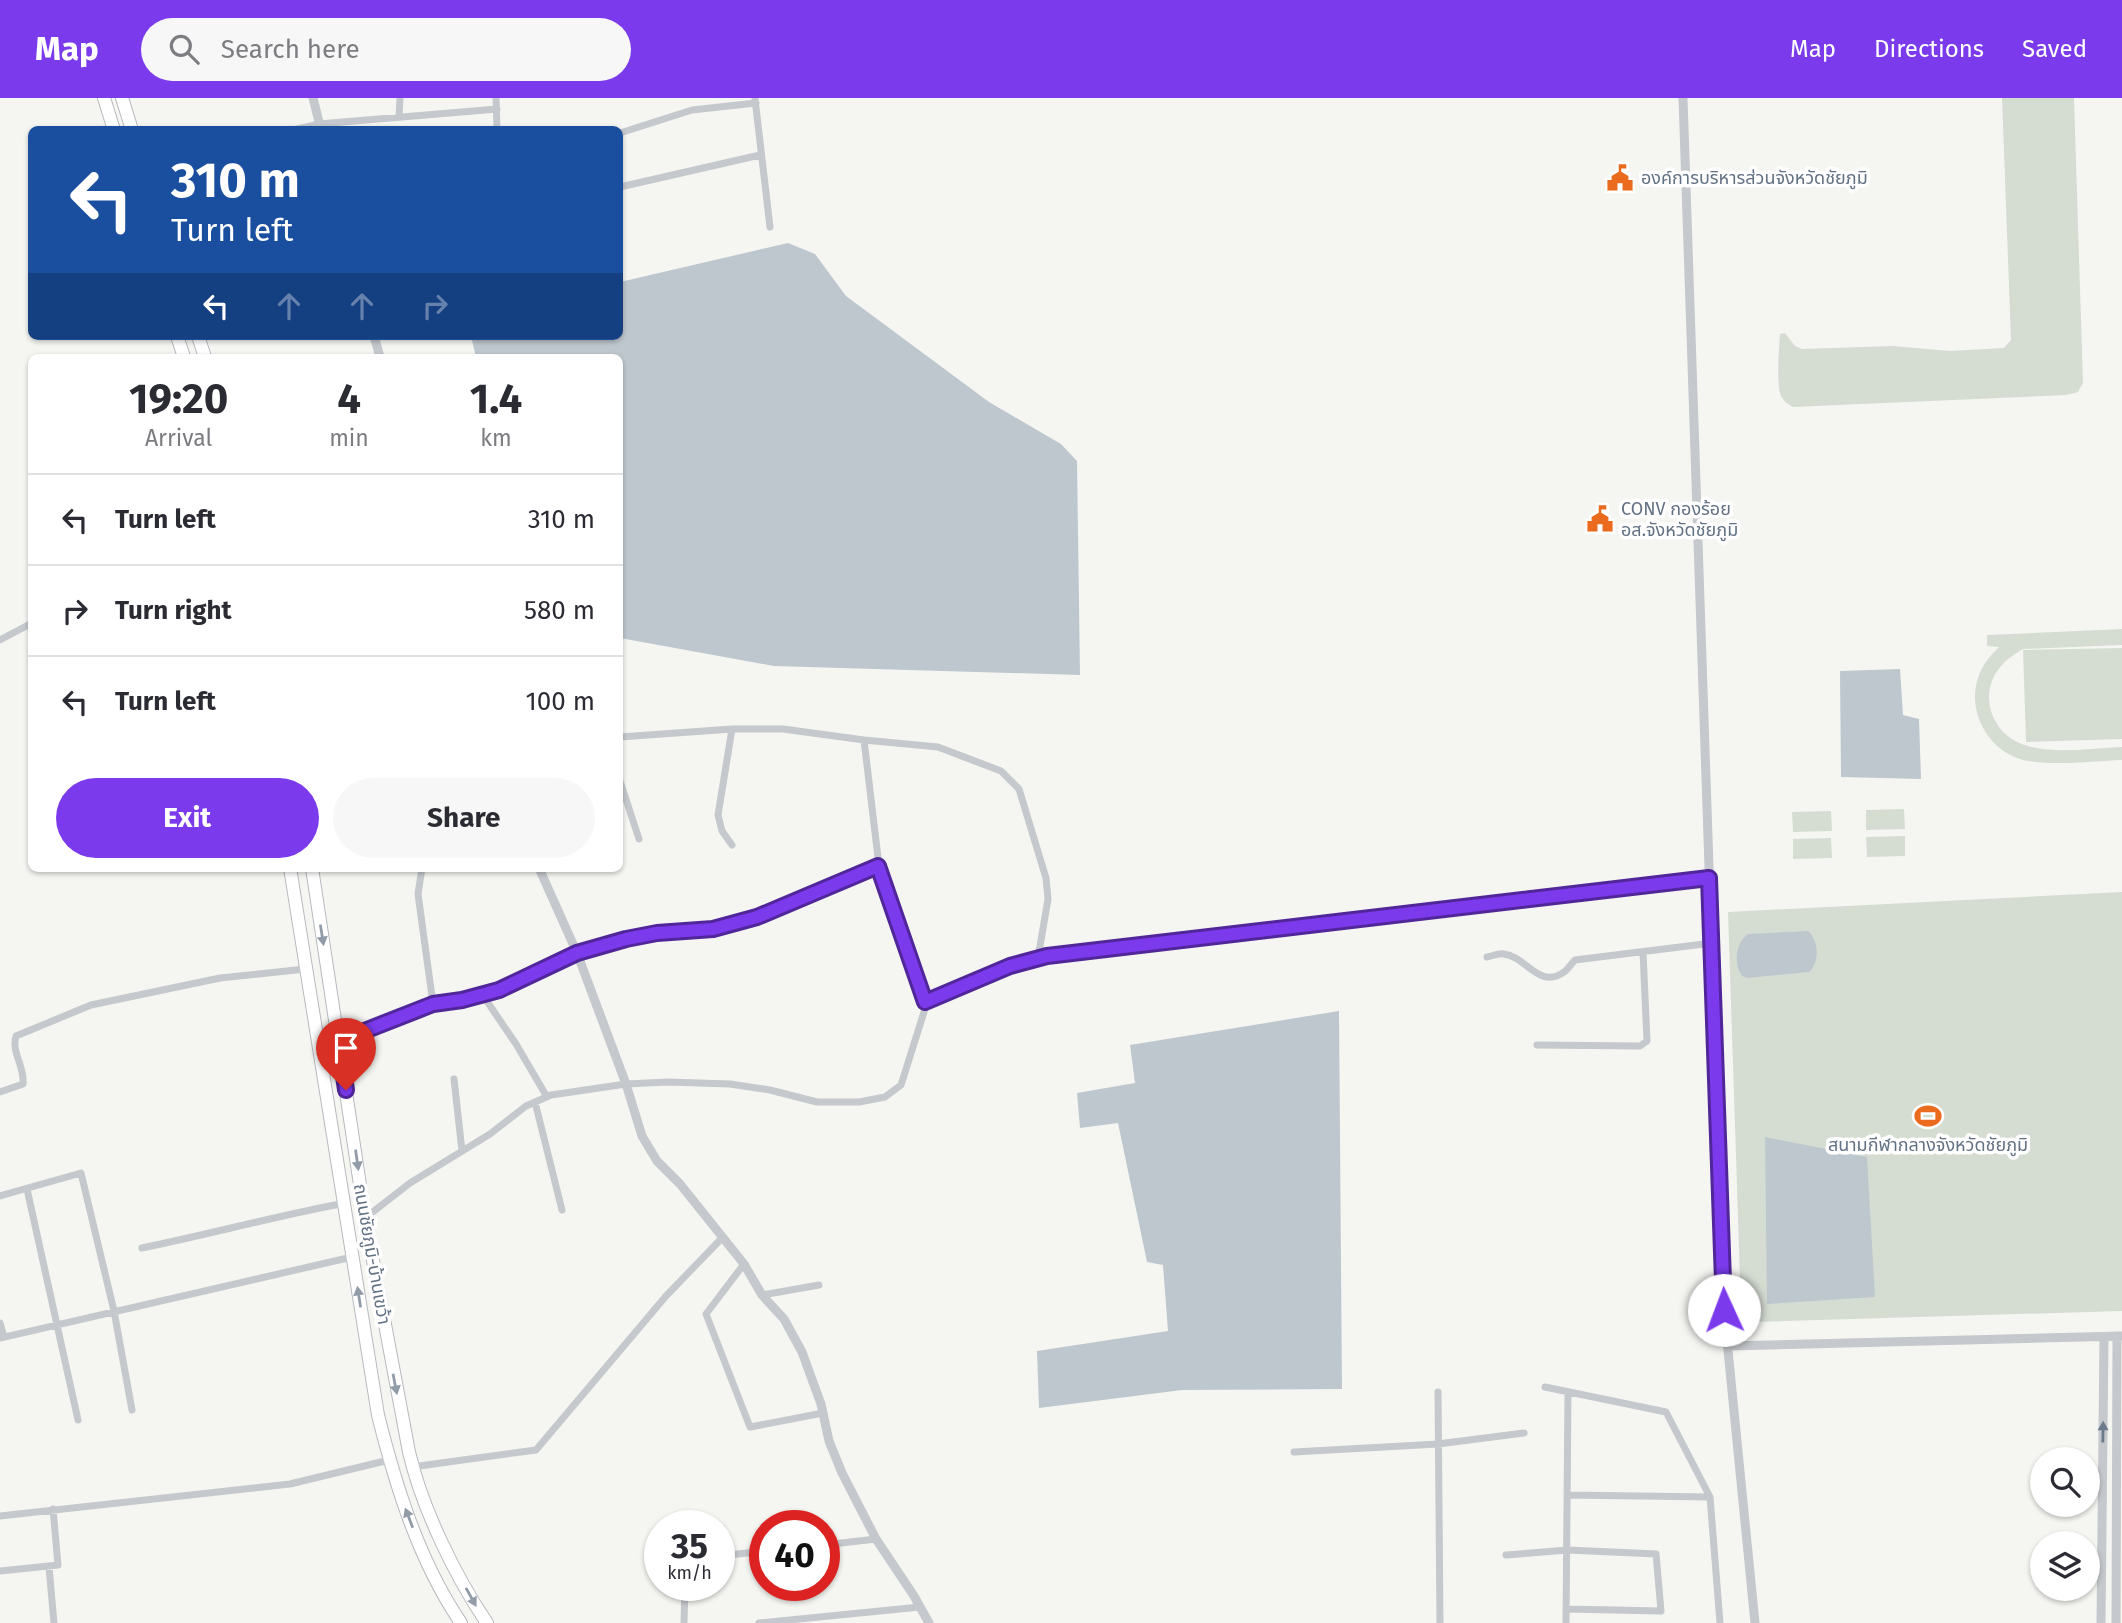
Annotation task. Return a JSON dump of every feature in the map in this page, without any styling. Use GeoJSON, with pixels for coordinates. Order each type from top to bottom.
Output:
{"type":"FeatureCollection","features":[{"type":"Feature","properties":{"kind":"main road"},"geometry":{"type":"LineString","coordinates":[[104,98],[113,126]]}},
{"type":"Feature","properties":{"kind":"main road"},"geometry":{"type":"LineString","coordinates":[[122,98],[131,126]]}},
{"type":"Feature","properties":{"kind":"main road","name":"ถนนชัยภูมิ-บ้านเขว้า"},"geometry":{"type":"LineString","coordinates":[[291,872],[378,1415],[389,1460],[409,1519],[430,1567],[461,1623]]}},
{"type":"Feature","properties":{"kind":"main road","name":"ถนนชัยภูมิ-บ้านเขว้า"},"geometry":{"type":"LineString","coordinates":[[313,872],[365,1218],[412,1467],[448,1556],[487,1623]]}},
{"type":"Feature","properties":{"kind":"street"},"geometry":{"type":"LineString","coordinates":[[313,98],[320,126]]}},
{"type":"Feature","properties":{"kind":"street"},"geometry":{"type":"LineString","coordinates":[[399,117],[400,98]]}},
{"type":"Feature","properties":{"kind":"street"},"geometry":{"type":"LineString","coordinates":[[496,98],[496,126]]}},
{"type":"Feature","properties":{"kind":"street"},"geometry":{"type":"LineString","coordinates":[[1683,98],[1724,1310],[1755,1623]]}},
{"type":"Feature","properties":{"kind":"street"},"geometry":{"type":"LineString","coordinates":[[623,132],[692,110],[756,100],[770,226]]}},
{"type":"Feature","properties":{"kind":"street"},"geometry":{"type":"LineString","coordinates":[[328,126],[497,109]]}},
{"type":"Feature","properties":{"kind":"street"},"geometry":{"type":"LineString","coordinates":[[623,186],[760,155]]}},
{"type":"Feature","properties":{"kind":"street"},"geometry":{"type":"LineString","coordinates":[[0,640],[28,625]]}},
{"type":"Feature","properties":{"kind":"street"},"geometry":{"type":"LineString","coordinates":[[623,737],[732,729],[783,729],[937,747],[1001,771],[1019,789],[1046,878],[1048,899],[1038,958]]}},
{"type":"Feature","properties":{"kind":"street"},"geometry":{"type":"LineString","coordinates":[[732,729],[718,815],[722,831],[732,845]]}},
{"type":"Feature","properties":{"kind":"street"},"geometry":{"type":"LineString","coordinates":[[365,1218],[410,1184],[490,1134],[526,1106],[547,1097],[626,1084],[668,1082],[730,1084],[770,1090],[817,1102],[859,1102],[885,1097],[901,1085],[925,1002],[878,866],[864,740]]}},
{"type":"Feature","properties":{"kind":"street"},"geometry":{"type":"LineString","coordinates":[[623,790],[639,839]]}},
{"type":"Feature","properties":{"kind":"street"},"geometry":{"type":"LineString","coordinates":[[339,1041],[433,1004],[499,990],[577,953],[626,939],[657,933],[713,929],[757,917],[878,866]]}},
{"type":"Feature","properties":{"kind":"street"},"geometry":{"type":"LineString","coordinates":[[421,872],[418,894],[433,1004]]}},
{"type":"Feature","properties":{"kind":"street"},"geometry":{"type":"LineString","coordinates":[[541,872],[577,953],[626,1084],[642,1136],[657,1161],[680,1184],[744,1264],[762,1295],[784,1319],[802,1352],[823,1413],[829,1441],[842,1473],[876,1539],[929,1623]]}},
{"type":"Feature","properties":{"kind":"street"},"geometry":{"type":"LineString","coordinates":[[925,1002],[1010,966],[1038,958],[1146,943],[1709,878]]}},
{"type":"Feature","properties":{"kind":"street"},"geometry":{"type":"LineString","coordinates":[[1487,957],[1503,954],[1517,958],[1538,976],[1551,977],[1563,972],[1576,960],[1712,943]]}},
{"type":"Feature","properties":{"kind":"street"},"geometry":{"type":"LineString","coordinates":[[1537,1045],[1640,1046],[1647,1041],[1643,952]]}},
{"type":"Feature","properties":{"kind":"street"},"geometry":{"type":"LineString","coordinates":[[0,1092],[23,1084],[24,1075],[14,1042],[16,1036],[91,1005],[220,978],[305,969]]}},
{"type":"Feature","properties":{"kind":"street"},"geometry":{"type":"LineString","coordinates":[[482,994],[547,1097]]}},
{"type":"Feature","properties":{"kind":"street"},"geometry":{"type":"LineString","coordinates":[[454,1079],[462,1150]]}},
{"type":"Feature","properties":{"kind":"street"},"geometry":{"type":"LineString","coordinates":[[535,1102],[562,1210]]}},
{"type":"Feature","properties":{"kind":"street"},"geometry":{"type":"LineString","coordinates":[[0,1196],[81,1173],[114,1311],[132,1410]]}},
{"type":"Feature","properties":{"kind":"street"},"geometry":{"type":"LineString","coordinates":[[27,1189],[78,1420]]}},
{"type":"Feature","properties":{"kind":"street"},"geometry":{"type":"LineString","coordinates":[[142,1248],[201,1236],[272,1216],[345,1203]]}},
{"type":"Feature","properties":{"kind":"street"},"geometry":{"type":"LineString","coordinates":[[412,1467],[536,1450],[666,1296],[722,1238]]}},
{"type":"Feature","properties":{"kind":"street"},"geometry":{"type":"LineString","coordinates":[[0,1323],[2,1338],[352,1257]]}},
{"type":"Feature","properties":{"kind":"street"},"geometry":{"type":"LineString","coordinates":[[744,1264],[706,1314],[750,1427],[823,1413]]}},
{"type":"Feature","properties":{"kind":"street"},"geometry":{"type":"LineString","coordinates":[[762,1295],[819,1285]]}},
{"type":"Feature","properties":{"kind":"street"},"geometry":{"type":"LineString","coordinates":[[1728,1346],[2120,1336],[2116,1623]]}},
{"type":"Feature","properties":{"kind":"street"},"geometry":{"type":"LineString","coordinates":[[2101,1623],[2104,1337]]}},
{"type":"Feature","properties":{"kind":"street"},"geometry":{"type":"LineString","coordinates":[[1545,1387],[1666,1412],[1710,1497],[1720,1623]]}},
{"type":"Feature","properties":{"kind":"street"},"geometry":{"type":"LineString","coordinates":[[1438,1392],[1440,1623]]}},
{"type":"Feature","properties":{"kind":"street"},"geometry":{"type":"LineString","coordinates":[[1566,1623],[1568,1392]]}},
{"type":"Feature","properties":{"kind":"street"},"geometry":{"type":"LineString","coordinates":[[1294,1451],[1438,1444],[1524,1433]]}},
{"type":"Feature","properties":{"kind":"street"},"geometry":{"type":"LineString","coordinates":[[0,1517],[290,1484],[389,1460]]}},
{"type":"Feature","properties":{"kind":"street"},"geometry":{"type":"LineString","coordinates":[[1568,1495],[1710,1497]]}},
{"type":"Feature","properties":{"kind":"street"},"geometry":{"type":"LineString","coordinates":[[0,1571],[58,1565],[53,1509]]}},
{"type":"Feature","properties":{"kind":"street"},"geometry":{"type":"LineString","coordinates":[[840,1543],[876,1539]]}},
{"type":"Feature","properties":{"kind":"street"},"geometry":{"type":"LineString","coordinates":[[1506,1555],[1568,1550],[1656,1554],[1661,1611],[1566,1609]]}},
{"type":"Feature","properties":{"kind":"street"},"geometry":{"type":"LineString","coordinates":[[49,1567],[54,1623]]}},
{"type":"Feature","properties":{"kind":"street"},"geometry":{"type":"LineString","coordinates":[[684,1623],[685,1601]]}},
{"type":"Feature","properties":{"kind":"street"},"geometry":{"type":"LineString","coordinates":[[759,1623],[920,1607]]}},
{"type":"Feature","properties":{"kind":"shaded area"},"geometry":{"type":"Polygon","coordinates":[[[2002,98],[2074,98],[2083,383],[2078,392],[2066,395],[1793,407],[1788,404],[1781,396],[1779,383],[1780,334],[1785,333],[1795,346],[1802,349],[1892,346],[1950,351],[2004,348],[2011,340],[2002,98]]]}},
{"type":"Feature","properties":{"kind":"shaded area"},"geometry":{"type":"Polygon","coordinates":[[[788,243],[815,254],[846,296],[989,402],[1061,444],[1077,461],[1080,675],[774,666],[623,639],[623,354],[475,354],[472,340],[623,340],[623,281],[788,243]]]}},
{"type":"Feature","properties":{"kind":"shaded area"},"geometry":{"type":"Polygon","coordinates":[[[2122,629],[2122,645],[2023,649],[2000,668],[1992,680],[1989,695],[1996,722],[2006,735],[2019,743],[2053,750],[2122,747],[2122,760],[2056,763],[2031,761],[2008,754],[1989,737],[1982,727],[1975,703],[1975,690],[1980,673],[1999,647],[1987,646],[1987,635],[2122,629]]]}},
{"type":"Feature","properties":{"kind":"shaded area"},"geometry":{"type":"Polygon","coordinates":[[[2122,648],[2122,739],[2026,742],[2023,650],[2122,648]]]}},
{"type":"Feature","properties":{"kind":"shaded area"},"geometry":{"type":"Polygon","coordinates":[[[1900,669],[1903,715],[1919,719],[1921,779],[1841,777],[1840,671],[1900,669]]]}},
{"type":"Feature","properties":{"kind":"shaded area"},"geometry":{"type":"Polygon","coordinates":[[[1904,809],[1905,829],[1866,830],[1866,810],[1904,809]]]}},
{"type":"Feature","properties":{"kind":"shaded area"},"geometry":{"type":"Polygon","coordinates":[[[1831,811],[1832,831],[1793,832],[1792,812],[1831,811]]]}},
{"type":"Feature","properties":{"kind":"shaded area"},"geometry":{"type":"Polygon","coordinates":[[[1905,836],[1905,856],[1867,857],[1866,837],[1905,836]]]}},
{"type":"Feature","properties":{"kind":"shaded area"},"geometry":{"type":"Polygon","coordinates":[[[1831,838],[1832,858],[1793,859],[1793,839],[1831,838]]]}},
{"type":"Feature","properties":{"kind":"shaded area","name":"สนามกีฬากลางจังหวัดชัยภูมิ"},"geometry":{"type":"Polygon","coordinates":[[[2122,892],[2122,1311],[1753,1322],[1741,1310],[1728,912],[2122,892]]]}},
{"type":"Feature","properties":{"kind":"shaded area"},"geometry":{"type":"Polygon","coordinates":[[[1808,931],[1812,935],[1817,952],[1813,968],[1809,972],[1747,978],[1742,976],[1737,966],[1737,954],[1741,942],[1748,934],[1808,931]]]}},
{"type":"Feature","properties":{"kind":"shaded area"},"geometry":{"type":"Polygon","coordinates":[[[1339,1011],[1342,1389],[1182,1390],[1039,1408],[1037,1351],[1168,1331],[1163,1265],[1147,1262],[1118,1123],[1080,1128],[1077,1093],[1135,1083],[1130,1045],[1339,1011]]]}},
{"type":"Feature","properties":{"kind":"shaded area"},"geometry":{"type":"Polygon","coordinates":[[[1765,1137],[1867,1157],[1875,1297],[1767,1304],[1765,1137]]]}},
{"type":"Feature","properties":{"kind":"place","name":"องค์การบริหารส่วนจังหวัดชัยภูมิ"},"geometry":{"type":"Point","coordinates":[1620,178]}},
{"type":"Feature","properties":{"kind":"place","name":"CONV กองร้อย อส.จังหวัดชัยภูมิ"},"geometry":{"type":"Point","coordinates":[1600,519]}},
{"type":"Feature","properties":{"kind":"place","name":"สนามกีฬากลางจังหวัดชัยภูมิ"},"geometry":{"type":"Point","coordinates":[1928,1116]}},
{"type":"Feature","properties":{"kind":"route"},"geometry":{"type":"LineString","coordinates":[[346,1090],[339,1041],[433,1004],[462,1000],[499,990],[577,953],[626,939],[657,933],[713,929],[757,917],[878,866],[925,1002],[1010,966],[1047,956],[1709,878],[1724,1310]]}}]}
